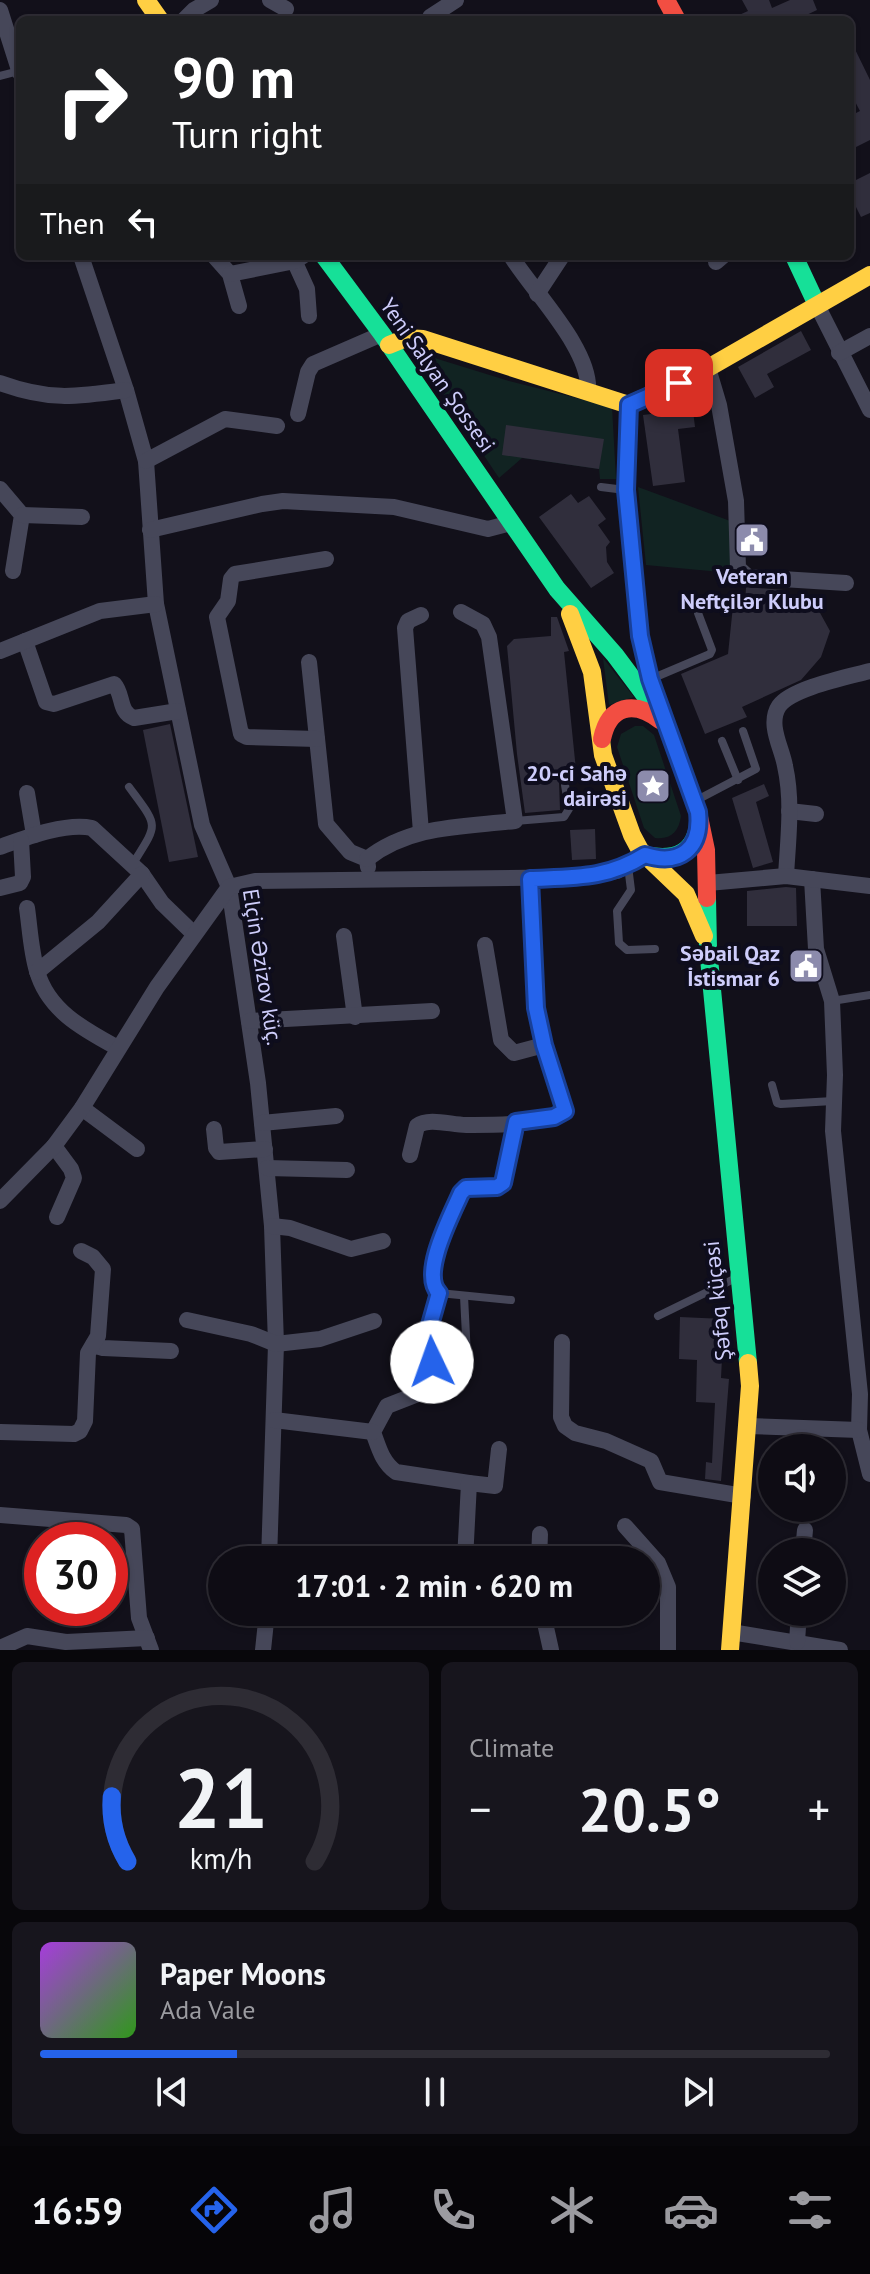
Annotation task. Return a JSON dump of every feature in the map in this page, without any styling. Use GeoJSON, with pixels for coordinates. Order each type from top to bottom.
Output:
{"type":"FeatureCollection","features":[{"type":"Feature","properties":{"kind":"main road","name":"Yeni Salyan Şossesi"},"geometry":{"type":"LineString","coordinates":[[327,260],[386,340],[557,589]]}},
{"type":"Feature","properties":{"kind":"main road"},"geometry":{"type":"LineString","coordinates":[[796,260],[817,305]]}},
{"type":"Feature","properties":{"kind":"main road"},"geometry":{"type":"LineString","coordinates":[[386,340],[423,339],[629,405],[708,368],[870,275]]}},
{"type":"Feature","properties":{"kind":"main road"},"geometry":{"type":"LineString","coordinates":[[629,405],[626,490],[640,636],[650,679],[696,807],[706,850],[708,948]]}},
{"type":"Feature","properties":{"kind":"main road"},"geometry":{"type":"LineString","coordinates":[[557,589],[622,663],[669,729]]}},
{"type":"Feature","properties":{"kind":"main road"},"geometry":{"type":"LineString","coordinates":[[557,589],[579,632],[589,662],[601,745],[636,845],[686,894],[708,948]]}},
{"type":"Feature","properties":{"kind":"main road"},"geometry":{"type":"LineString","coordinates":[[601,745],[602,731],[607,721],[623,708],[633,706],[649,710],[669,729]]}},
{"type":"Feature","properties":{"kind":"main road"},"geometry":{"type":"LineString","coordinates":[[645,855],[670,859],[688,850],[698,833],[696,807]]}},
{"type":"Feature","properties":{"kind":"main road","name":"Şəfəq küçəsi"},"geometry":{"type":"LineString","coordinates":[[708,948],[750,1386],[731,1641]]}},
{"type":"Feature","properties":{"kind":"street"},"geometry":{"type":"LineString","coordinates":[[188,16],[211,0]]}},
{"type":"Feature","properties":{"kind":"street"},"geometry":{"type":"LineString","coordinates":[[270,0],[286,9]]}},
{"type":"Feature","properties":{"kind":"street"},"geometry":{"type":"LineString","coordinates":[[432,16],[456,0]]}},
{"type":"Feature","properties":{"kind":"street"},"geometry":{"type":"LineString","coordinates":[[0,10],[16,60]]}},
{"type":"Feature","properties":{"kind":"street","name":"Elçin Əzizov küç."},"geometry":{"type":"LineString","coordinates":[[82,260],[146,461],[156,604],[202,825],[229,887],[249,1021],[272,1226],[276,1344],[270,1546]]}},
{"type":"Feature","properties":{"kind":"street"},"geometry":{"type":"LineString","coordinates":[[218,260],[230,274],[239,306]]}},
{"type":"Feature","properties":{"kind":"street"},"geometry":{"type":"LineString","coordinates":[[230,274],[289,260]]}},
{"type":"Feature","properties":{"kind":"street"},"geometry":{"type":"LineString","coordinates":[[298,260],[307,289],[309,316]]}},
{"type":"Feature","properties":{"kind":"street"},"geometry":{"type":"LineString","coordinates":[[514,260],[570,337],[587,369],[588,392]]}},
{"type":"Feature","properties":{"kind":"street"},"geometry":{"type":"LineString","coordinates":[[537,294],[559,260]]}},
{"type":"Feature","properties":{"kind":"street"},"geometry":{"type":"LineString","coordinates":[[817,305],[870,410]]}},
{"type":"Feature","properties":{"kind":"street"},"geometry":{"type":"LineString","coordinates":[[839,353],[870,336]]}},
{"type":"Feature","properties":{"kind":"street"},"geometry":{"type":"LineString","coordinates":[[298,414],[308,372],[313,364],[386,340]]}},
{"type":"Feature","properties":{"kind":"street"},"geometry":{"type":"LineString","coordinates":[[708,368],[719,405],[736,501],[738,568],[748,577],[846,583]]}},
{"type":"Feature","properties":{"kind":"street"},"geometry":{"type":"LineString","coordinates":[[0,383],[33,395],[67,398],[126,390]]}},
{"type":"Feature","properties":{"kind":"street"},"geometry":{"type":"LineString","coordinates":[[719,405],[738,404]]}},
{"type":"Feature","properties":{"kind":"street"},"geometry":{"type":"LineString","coordinates":[[146,461],[225,419],[277,426]]}},
{"type":"Feature","properties":{"kind":"street"},"geometry":{"type":"LineString","coordinates":[[0,489],[22,515],[82,517]]}},
{"type":"Feature","properties":{"kind":"street"},"geometry":{"type":"LineString","coordinates":[[150,530],[283,501],[394,507],[488,529],[511,523]]}},
{"type":"Feature","properties":{"kind":"street"},"geometry":{"type":"LineString","coordinates":[[13,571],[22,515]]}},
{"type":"Feature","properties":{"kind":"street"},"geometry":{"type":"LineString","coordinates":[[317,739],[247,737],[241,734],[217,617],[228,601],[231,579],[235,574],[326,559]]}},
{"type":"Feature","properties":{"kind":"street"},"geometry":{"type":"LineString","coordinates":[[0,651],[100,611],[156,604]]}},
{"type":"Feature","properties":{"kind":"street"},"geometry":{"type":"LineString","coordinates":[[367,859],[395,840],[421,832],[515,821],[489,637],[483,624],[461,612]]}},
{"type":"Feature","properties":{"kind":"street"},"geometry":{"type":"LineString","coordinates":[[421,615],[408,621],[405,628],[421,832]]}},
{"type":"Feature","properties":{"kind":"street"},"geometry":{"type":"LineString","coordinates":[[25,641],[46,702],[54,704],[114,684],[119,688],[128,716],[134,718],[178,711]]}},
{"type":"Feature","properties":{"kind":"street"},"geometry":{"type":"LineString","coordinates":[[309,662],[326,824],[350,852],[367,859]]}},
{"type":"Feature","properties":{"kind":"street"},"geometry":{"type":"LineString","coordinates":[[786,876],[789,811],[786,772],[775,726],[779,707],[797,694],[870,671]]}},
{"type":"Feature","properties":{"kind":"street"},"geometry":{"type":"LineString","coordinates":[[0,888],[20,883],[23,877],[28,837],[27,793]]}},
{"type":"Feature","properties":{"kind":"street"},"geometry":{"type":"LineString","coordinates":[[789,811],[816,814]]}},
{"type":"Feature","properties":{"kind":"street"},"geometry":{"type":"LineString","coordinates":[[0,847],[28,837],[83,826],[92,828],[137,870],[162,903],[194,934]]}},
{"type":"Feature","properties":{"kind":"street"},"geometry":{"type":"LineString","coordinates":[[0,1201],[54,1146],[82,1108],[118,1048],[229,887],[255,881],[587,877],[628,866],[645,855]]}},
{"type":"Feature","properties":{"kind":"street"},"geometry":{"type":"LineString","coordinates":[[367,859],[370,879]]}},
{"type":"Feature","properties":{"kind":"street"},"geometry":{"type":"LineString","coordinates":[[37,972],[98,922],[137,870]]}},
{"type":"Feature","properties":{"kind":"street"},"geometry":{"type":"LineString","coordinates":[[708,883],[786,876],[870,886]]}},
{"type":"Feature","properties":{"kind":"street"},"geometry":{"type":"LineString","coordinates":[[410,1155],[417,1126],[423,1122],[464,1125],[516,1122],[554,1117],[565,1111],[536,1008],[530,879]]}},
{"type":"Feature","properties":{"kind":"street"},"geometry":{"type":"LineString","coordinates":[[812,879],[816,949],[832,1001],[835,1075],[833,1131],[865,1396],[859,1430],[870,1474]]}},
{"type":"Feature","properties":{"kind":"street"},"geometry":{"type":"LineString","coordinates":[[27,908],[37,972],[45,989],[74,1023],[118,1048]]}},
{"type":"Feature","properties":{"kind":"street"},"geometry":{"type":"LineString","coordinates":[[344,936],[355,1017]]}},
{"type":"Feature","properties":{"kind":"street"},"geometry":{"type":"LineString","coordinates":[[485,945],[501,1040],[514,1053],[544,1045]]}},
{"type":"Feature","properties":{"kind":"street"},"geometry":{"type":"LineString","coordinates":[[249,1021],[432,1011]]}},
{"type":"Feature","properties":{"kind":"street"},"geometry":{"type":"LineString","coordinates":[[82,1108],[137,1149]]}},
{"type":"Feature","properties":{"kind":"street"},"geometry":{"type":"LineString","coordinates":[[262,1123],[336,1116]]}},
{"type":"Feature","properties":{"kind":"street"},"geometry":{"type":"LineString","coordinates":[[214,1129],[219,1152],[265,1149]]}},
{"type":"Feature","properties":{"kind":"street"},"geometry":{"type":"LineString","coordinates":[[54,1146],[74,1178],[57,1217]]}},
{"type":"Feature","properties":{"kind":"street"},"geometry":{"type":"LineString","coordinates":[[267,1168],[347,1170]]}},
{"type":"Feature","properties":{"kind":"street"},"geometry":{"type":"LineString","coordinates":[[272,1226],[290,1228],[351,1249],[383,1241]]}},
{"type":"Feature","properties":{"kind":"street"},"geometry":{"type":"LineString","coordinates":[[0,1432],[74,1434],[80,1431],[85,1421],[88,1353],[98,1336],[103,1269],[93,1257],[81,1251]]}},
{"type":"Feature","properties":{"kind":"street"},"geometry":{"type":"LineString","coordinates":[[439,1293],[428,1332],[435,1383],[433,1388],[387,1406],[373,1432],[381,1456],[396,1472],[495,1486],[499,1449]]}},
{"type":"Feature","properties":{"kind":"street"},"geometry":{"type":"LineString","coordinates":[[187,1320],[251,1334],[276,1344],[320,1339],[374,1321]]}},
{"type":"Feature","properties":{"kind":"street"},"geometry":{"type":"LineString","coordinates":[[562,1342],[561,1417],[565,1426],[575,1433],[606,1441],[651,1461],[660,1482],[743,1496]]}},
{"type":"Feature","properties":{"kind":"street"},"geometry":{"type":"LineString","coordinates":[[93,1345],[171,1351]]}},
{"type":"Feature","properties":{"kind":"street"},"geometry":{"type":"LineString","coordinates":[[274,1420],[373,1432]]}},
{"type":"Feature","properties":{"kind":"street"},"geometry":{"type":"LineString","coordinates":[[747,1426],[859,1430]]}},
{"type":"Feature","properties":{"kind":"street"},"geometry":{"type":"LineString","coordinates":[[466,1546],[469,1483]]}},
{"type":"Feature","properties":{"kind":"street"},"geometry":{"type":"LineString","coordinates":[[0,1515],[126,1525],[132,1529],[139,1618],[149,1644],[66,1642],[27,1636],[0,1648]]}},
{"type":"Feature","properties":{"kind":"street"},"geometry":{"type":"LineString","coordinates":[[625,1526],[658,1563],[668,1587],[668,1650]]}},
{"type":"Feature","properties":{"kind":"street"},"geometry":{"type":"LineString","coordinates":[[804,1538],[805,1530]]}},
{"type":"Feature","properties":{"kind":"street"},"geometry":{"type":"LineString","coordinates":[[540,1534],[540,1546]]}},
{"type":"Feature","properties":{"kind":"street"},"geometry":{"type":"LineString","coordinates":[[263,1650],[266,1626]]}},
{"type":"Feature","properties":{"kind":"street"},"geometry":{"type":"LineString","coordinates":[[546,1626],[551,1650]]}},
{"type":"Feature","properties":{"kind":"street"},"geometry":{"type":"LineString","coordinates":[[797,1642],[798,1626]]}},
{"type":"Feature","properties":{"kind":"street"},"geometry":{"type":"LineString","coordinates":[[731,1641],[797,1642],[840,1650]]}},
{"type":"Feature","properties":{"kind":"lane"},"geometry":{"type":"LineString","coordinates":[[679,383],[688,406]]}},
{"type":"Feature","properties":{"kind":"lane"},"geometry":{"type":"LineString","coordinates":[[601,487],[626,490]]}},
{"type":"Feature","properties":{"kind":"lane"},"geometry":{"type":"LineString","coordinates":[[650,679],[710,654],[712,650],[698,613]]}},
{"type":"Feature","properties":{"kind":"lane"},"geometry":{"type":"LineString","coordinates":[[696,807],[756,769],[743,731]]}},
{"type":"Feature","properties":{"kind":"lane"},"geometry":{"type":"LineString","coordinates":[[722,741],[738,780]]}},
{"type":"Feature","properties":{"kind":"lane"},"geometry":{"type":"LineString","coordinates":[[515,821],[564,817],[569,809],[565,785]]}},
{"type":"Feature","properties":{"kind":"lane"},"geometry":{"type":"LineString","coordinates":[[129,787],[152,818],[153,828],[137,870]]}},
{"type":"Feature","properties":{"kind":"lane"},"geometry":{"type":"LineString","coordinates":[[628,866],[631,890],[617,911],[619,943],[627,950],[655,949]]}},
{"type":"Feature","properties":{"kind":"lane"},"geometry":{"type":"LineString","coordinates":[[832,1001],[870,995]]}},
{"type":"Feature","properties":{"kind":"lane"},"geometry":{"type":"LineString","coordinates":[[772,1085],[777,1103],[833,1101]]}},
{"type":"Feature","properties":{"kind":"lane"},"geometry":{"type":"LineString","coordinates":[[511,1300],[439,1293],[433,1287],[431,1278],[434,1261],[461,1193],[466,1188],[497,1187],[503,1183],[516,1122]]}},
{"type":"Feature","properties":{"kind":"lane"},"geometry":{"type":"LineString","coordinates":[[658,1316],[739,1276]]}},
{"type":"Feature","properties":{"kind":"lane"},"geometry":{"type":"LineString","coordinates":[[464,1296],[468,1376]]}},
{"type":"Feature","properties":{"kind":"shaded area"},"geometry":{"type":"Polygon","coordinates":[[[428,356],[509,381],[612,407],[616,479],[600,479],[599,469],[522,458],[499,478],[420,360],[428,356]]]}},
{"type":"Feature","properties":{"kind":"shaded area"},"geometry":{"type":"Polygon","coordinates":[[[638,487],[733,522],[731,573],[646,565],[638,487]]]}},
{"type":"Feature","properties":{"kind":"shaded area"},"geometry":{"type":"Polygon","coordinates":[[[603,658],[634,697],[609,705],[603,658]]]}},
{"type":"Feature","properties":{"kind":"shaded area"},"geometry":{"type":"Polygon","coordinates":[[[635,726],[643,726],[654,735],[681,816],[676,830],[666,838],[655,838],[644,828],[617,747],[621,734],[635,726]]]}},
{"type":"Feature","properties":{"kind":"building"},"geometry":{"type":"Polygon","coordinates":[[[742,0],[769,0],[772,8],[790,0],[813,0],[817,10],[804,16],[737,16],[748,11],[742,0]]]}},
{"type":"Feature","properties":{"kind":"building"},"geometry":{"type":"Polygon","coordinates":[[[854,47],[870,80],[870,140],[854,148],[854,114],[860,111],[854,100],[854,47]]]}},
{"type":"Feature","properties":{"kind":"building"},"geometry":{"type":"Polygon","coordinates":[[[870,173],[870,213],[861,217],[854,203],[854,181],[870,173]]]}},
{"type":"Feature","properties":{"kind":"building"},"geometry":{"type":"Polygon","coordinates":[[[801,331],[811,350],[767,374],[774,387],[755,398],[738,367],[801,331]]]}},
{"type":"Feature","properties":{"kind":"building"},"geometry":{"type":"Polygon","coordinates":[[[682,410],[688,413],[693,411],[695,427],[678,429],[685,482],[653,486],[643,415],[682,410]]]}},
{"type":"Feature","properties":{"kind":"building"},"geometry":{"type":"Polygon","coordinates":[[[506,425],[604,439],[599,469],[502,455],[506,425]]]}},
{"type":"Feature","properties":{"kind":"building"},"geometry":{"type":"Polygon","coordinates":[[[571,494],[578,503],[589,496],[606,519],[598,525],[610,542],[606,547],[607,562],[614,573],[591,588],[539,517],[571,494]]]}},
{"type":"Feature","properties":{"kind":"building"},"geometry":{"type":"Polygon","coordinates":[[[746,587],[784,590],[782,603],[819,611],[830,631],[821,657],[801,680],[742,707],[747,717],[705,734],[681,674],[728,654],[733,606],[745,606],[746,587]]]}},
{"type":"Feature","properties":{"kind":"building"},"geometry":{"type":"Polygon","coordinates":[[[551,617],[557,617],[569,651],[564,652],[577,780],[565,778],[559,782],[560,810],[525,813],[507,646],[514,639],[551,636],[551,617]]]}},
{"type":"Feature","properties":{"kind":"building"},"geometry":{"type":"Polygon","coordinates":[[[170,724],[198,857],[169,862],[143,730],[170,724]]]}},
{"type":"Feature","properties":{"kind":"building"},"geometry":{"type":"Polygon","coordinates":[[[764,784],[769,796],[756,802],[773,862],[753,868],[732,798],[764,784]]]}},
{"type":"Feature","properties":{"kind":"building"},"geometry":{"type":"Polygon","coordinates":[[[595,829],[596,859],[572,860],[570,830],[595,829]]]}},
{"type":"Feature","properties":{"kind":"building"},"geometry":{"type":"Polygon","coordinates":[[[796,888],[797,926],[747,926],[747,891],[796,888]]]}},
{"type":"Feature","properties":{"kind":"building"},"geometry":{"type":"Polygon","coordinates":[[[680,1317],[724,1319],[721,1378],[729,1379],[721,1481],[705,1479],[706,1462],[712,1463],[715,1403],[696,1402],[697,1360],[679,1359],[680,1317]]]}},
{"type":"Feature","properties":{"kind":"traffic: fast"},"geometry":{"type":"LineString","coordinates":[[327,260],[382,334],[557,589],[615,655],[650,702]]}},
{"type":"Feature","properties":{"kind":"traffic: fast"},"geometry":{"type":"LineString","coordinates":[[796,260],[817,305]]}},
{"type":"Feature","properties":{"kind":"traffic: fast"},"geometry":{"type":"LineString","coordinates":[[645,855],[666,857],[682,853],[693,841],[699,821]]}},
{"type":"Feature","properties":{"kind":"traffic: fast"},"geometry":{"type":"LineString","coordinates":[[707,898],[708,948],[748,1363]]}},
{"type":"Feature","properties":{"kind":"traffic: slow"},"geometry":{"type":"LineString","coordinates":[[146,0],[157,16]]}},
{"type":"Feature","properties":{"kind":"traffic: slow"},"geometry":{"type":"LineString","coordinates":[[629,405],[708,368],[870,275]]}},
{"type":"Feature","properties":{"kind":"traffic: slow"},"geometry":{"type":"LineString","coordinates":[[389,345],[406,338],[423,339],[629,405]]}},
{"type":"Feature","properties":{"kind":"traffic: slow"},"geometry":{"type":"LineString","coordinates":[[570,614],[592,672],[603,755],[632,835],[640,850],[686,894],[704,936]]}},
{"type":"Feature","properties":{"kind":"traffic: slow"},"geometry":{"type":"LineString","coordinates":[[730,1650],[750,1386],[748,1363]]}},
{"type":"Feature","properties":{"kind":"traffic: jam"},"geometry":{"type":"LineString","coordinates":[[666,0],[675,16]]}},
{"type":"Feature","properties":{"kind":"traffic: jam"},"geometry":{"type":"LineString","coordinates":[[629,405],[626,490],[640,636],[650,679],[698,812],[706,850],[707,898]]}},
{"type":"Feature","properties":{"kind":"traffic: jam"},"geometry":{"type":"LineString","coordinates":[[602,739],[610,719],[624,709],[641,710],[660,720]]}},
{"type":"Feature","properties":{"kind":"place","name":"Veteran Neftçilər Klubu"},"geometry":{"type":"Point","coordinates":[752,540]}},
{"type":"Feature","properties":{"kind":"place","name":"20-ci Sahə dairəsi"},"geometry":{"type":"Point","coordinates":[653,786]}},
{"type":"Feature","properties":{"kind":"place","name":"Səbail Qaz İstismar 6"},"geometry":{"type":"Point","coordinates":[806,966]}},
{"type":"Feature","properties":{"kind":"route"},"geometry":{"type":"LineString","coordinates":[[432,1362],[428,1332],[439,1293],[433,1287],[431,1278],[434,1261],[461,1193],[466,1188],[497,1187],[503,1183],[516,1122],[554,1117],[565,1111],[536,1008],[530,879],[603,874],[617,871],[645,855],[670,859],[688,850],[698,833],[698,812],[644,660],[626,490],[629,405],[679,383]]}}]}
